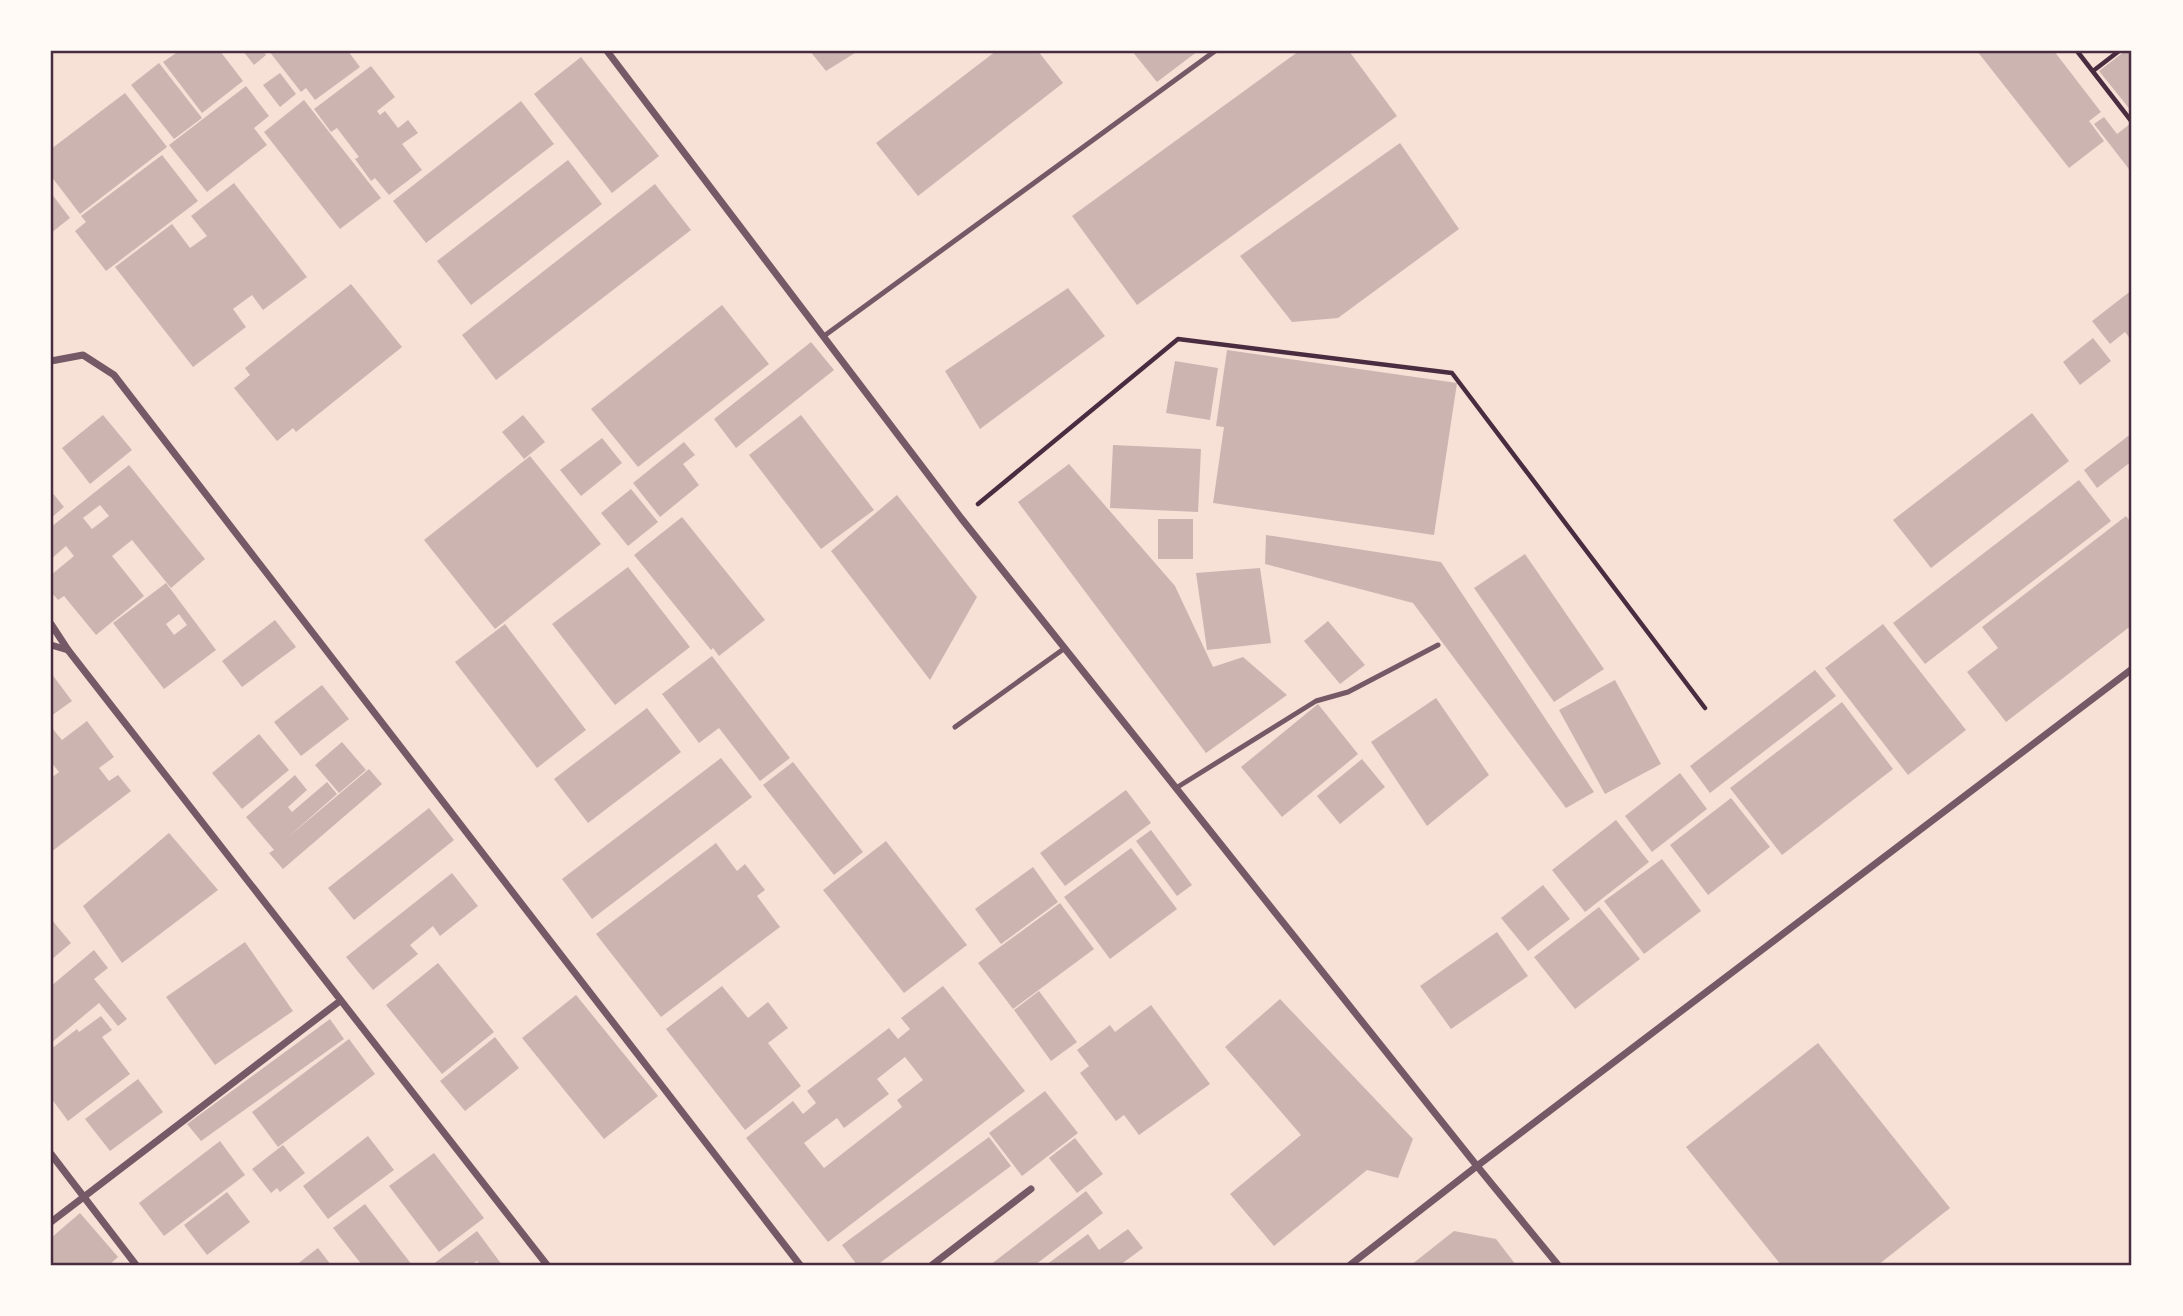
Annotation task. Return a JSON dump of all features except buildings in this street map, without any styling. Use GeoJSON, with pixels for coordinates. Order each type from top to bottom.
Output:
{"type":"FeatureCollection","features":[{"type":"Feature","properties":{"kind":"street"},"geometry":{"type":"LineString","coordinates":[[607,51],[961,518],[1558,1265]]}},
{"type":"Feature","properties":{"kind":"street"},"geometry":{"type":"LineString","coordinates":[[51,361],[83,355],[114,375],[800,1265]]}},
{"type":"Feature","properties":{"kind":"street"},"geometry":{"type":"LineString","coordinates":[[51,624],[68,650],[547,1265]]}},
{"type":"Feature","properties":{"kind":"street"},"geometry":{"type":"LineString","coordinates":[[51,645],[68,650]]}},
{"type":"Feature","properties":{"kind":"street"},"geometry":{"type":"LineString","coordinates":[[1350,1265],[2132,669]]}},
{"type":"Feature","properties":{"kind":"street"},"geometry":{"type":"LineString","coordinates":[[51,1222],[340,1001]]}},
{"type":"Feature","properties":{"kind":"street"},"geometry":{"type":"LineString","coordinates":[[51,1154],[136,1265]]}},
{"type":"Feature","properties":{"kind":"street"},"geometry":{"type":"LineString","coordinates":[[932,1265],[1031,1189]]}},
{"type":"Feature","properties":{"kind":"lane"},"geometry":{"type":"LineString","coordinates":[[824,337],[1215,51]]}},
{"type":"Feature","properties":{"kind":"lane"},"geometry":{"type":"LineString","coordinates":[[1176,788],[1316,701],[1348,692],[1438,645]]}},
{"type":"Feature","properties":{"kind":"lane"},"geometry":{"type":"LineString","coordinates":[[955,727],[1065,648]]}},
{"type":"Feature","properties":{"kind":"path"},"geometry":{"type":"LineString","coordinates":[[2077,51],[2132,122]]}},
{"type":"Feature","properties":{"kind":"path"},"geometry":{"type":"LineString","coordinates":[[2093,71],[2119,51]]}},
{"type":"Feature","properties":{"kind":"path"},"geometry":{"type":"LineString","coordinates":[[961,518],[1178,339],[1452,373],[1705,709]]}}]}
